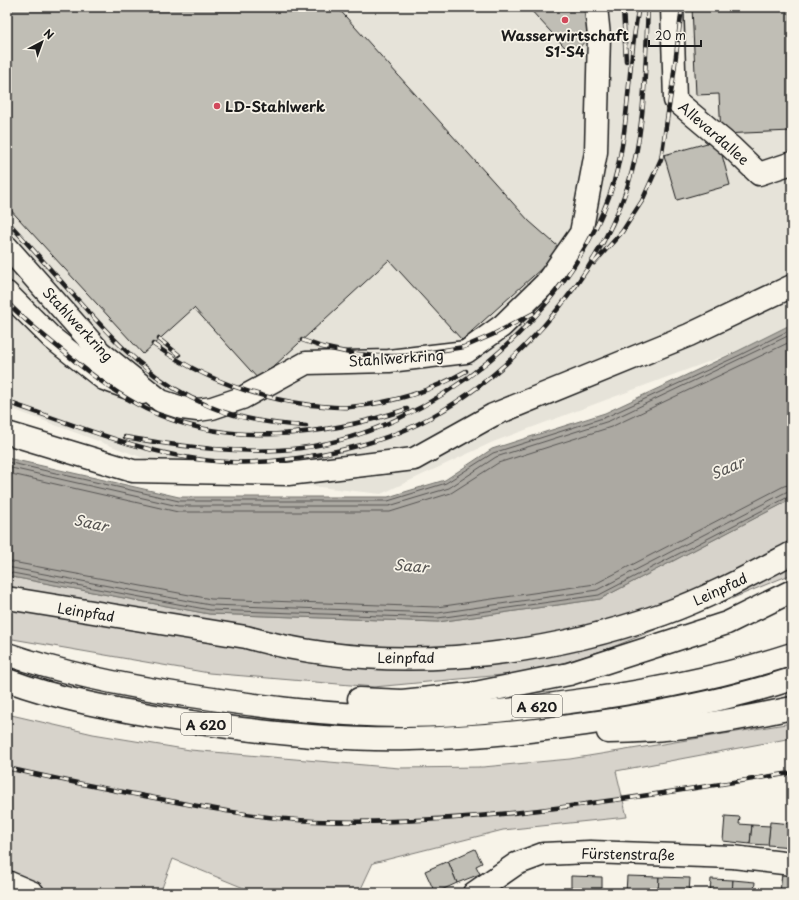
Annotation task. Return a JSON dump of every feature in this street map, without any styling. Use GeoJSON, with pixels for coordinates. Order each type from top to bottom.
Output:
{"type":"FeatureCollection","features":[{"type":"Feature","properties":{"kind":"main road","name":"Stahlwerkring"},"geometry":{"type":"LineString","coordinates":[[7,247],[100,352],[161,401],[182,408],[198,410],[212,408],[242,398],[306,363],[389,361],[466,352],[502,326],[546,283],[581,233],[596,152],[599,36],[596,7]]}},
{"type":"Feature","properties":{"kind":"main road","name":"Allevardallee"},"geometry":{"type":"LineString","coordinates":[[672,7],[675,100],[731,147],[759,174],[792,163]]}},
{"type":"Feature","properties":{"kind":"main road"},"geometry":{"type":"LineString","coordinates":[[7,433],[133,471],[288,474],[414,459],[493,415],[689,335],[792,286]]}},
{"type":"Feature","properties":{"kind":"main road"},"geometry":{"type":"LineString","coordinates":[[7,293],[52,338],[104,379],[161,401]]}},
{"type":"Feature","properties":{"kind":"main road","name":"Leinpfad"},"geometry":{"type":"LineString","coordinates":[[7,598],[246,637],[282,647],[317,652],[371,657],[453,656],[482,654],[563,642],[664,614],[730,586],[792,553]]}},
{"type":"Feature","properties":{"kind":"main road"},"geometry":{"type":"LineString","coordinates":[[276,708],[329,698],[402,701],[470,694],[569,674],[726,623],[792,591]]}},
{"type":"Feature","properties":{"kind":"main road","name":"A 620"},"geometry":{"type":"LineString","coordinates":[[7,654],[33,663],[134,687],[276,708],[401,716],[529,708],[626,694],[709,678],[792,654]]}},
{"type":"Feature","properties":{"kind":"main road","name":"A 620"},"geometry":{"type":"LineString","coordinates":[[7,680],[26,688],[126,711],[244,729],[321,737],[408,739],[521,733],[632,718],[711,702],[792,679]]}},
{"type":"Feature","properties":{"kind":"main road"},"geometry":{"type":"LineString","coordinates":[[521,733],[645,732],[747,718],[792,708]]}},
{"type":"Feature","properties":{"kind":"main road","name":"Fürstenstraße"},"geometry":{"type":"LineString","coordinates":[[474,893],[516,864],[543,854],[590,852],[733,857],[792,864]]}},
{"type":"Feature","properties":{"kind":"main road"},"geometry":{"type":"LineString","coordinates":[[7,882],[33,893]]}},
{"type":"Feature","properties":{"kind":"shaded area"},"geometry":{"type":"Polygon","coordinates":[[[7,7],[792,7],[792,324],[740,350],[493,442],[381,494],[178,471],[7,407],[7,7]]]}},
{"type":"Feature","properties":{"kind":"shaded area"},"geometry":{"type":"Polygon","coordinates":[[[792,499],[792,574],[608,649],[566,662],[513,674],[374,687],[209,673],[7,638],[7,576],[209,614],[438,622],[600,599],[792,499]]]}},
{"type":"Feature","properties":{"kind":"shaded area"},"geometry":{"type":"Polygon","coordinates":[[[7,714],[93,734],[190,750],[399,768],[483,767],[570,759],[792,723],[792,738],[616,771],[627,817],[503,830],[373,863],[359,893],[256,893],[173,859],[160,893],[7,893],[7,714]]]}},
{"type":"Feature","properties":{"kind":"water","name":"Saar"},"geometry":{"type":"Polygon","coordinates":[[[792,324],[792,499],[600,599],[438,622],[209,614],[7,576],[7,458],[179,497],[388,497],[445,480],[492,449],[605,413],[792,324]]]}},
{"type":"Feature","properties":{"kind":"building","name":"LD-Stahlwerk"},"geometry":{"type":"Polygon","coordinates":[[[7,7],[337,7],[529,221],[562,250],[462,340],[389,260],[259,380],[194,308],[143,354],[7,206],[7,7]]]}},
{"type":"Feature","properties":{"kind":"building","name":"Wasserwirtschaft S1-S4"},"geometry":{"type":"Polygon","coordinates":[[[528,7],[588,7],[592,34],[572,55],[528,7]]]}},
{"type":"Feature","properties":{"kind":"building"},"geometry":{"type":"Polygon","coordinates":[[[692,7],[792,7],[792,131],[721,134],[719,94],[696,95],[692,7]]]}},
{"type":"Feature","properties":{"kind":"building"},"geometry":{"type":"Polygon","coordinates":[[[718,140],[730,185],[677,200],[664,155],[718,140]]]}},
{"type":"Feature","properties":{"kind":"building"},"geometry":{"type":"Polygon","coordinates":[[[725,816],[740,817],[739,824],[752,825],[750,844],[723,841],[725,816]]]}},
{"type":"Feature","properties":{"kind":"building"},"geometry":{"type":"Polygon","coordinates":[[[770,822],[792,824],[792,847],[768,845],[770,822]]]}},
{"type":"Feature","properties":{"kind":"building"},"geometry":{"type":"Polygon","coordinates":[[[752,825],[770,826],[768,845],[750,844],[752,825]]]}},
{"type":"Feature","properties":{"kind":"building"},"geometry":{"type":"Polygon","coordinates":[[[475,849],[482,863],[476,866],[480,874],[457,883],[448,861],[475,849]]]}},
{"type":"Feature","properties":{"kind":"building"},"geometry":{"type":"Polygon","coordinates":[[[448,861],[457,883],[435,893],[425,871],[448,861]]]}},
{"type":"Feature","properties":{"kind":"building"},"geometry":{"type":"Polygon","coordinates":[[[782,873],[792,875],[792,893],[780,893],[782,873]]]}},
{"type":"Feature","properties":{"kind":"building"},"geometry":{"type":"Polygon","coordinates":[[[571,876],[602,877],[602,893],[571,893],[571,876]]]}},
{"type":"Feature","properties":{"kind":"building"},"geometry":{"type":"Polygon","coordinates":[[[627,876],[659,877],[658,893],[626,893],[627,876]]]}},
{"type":"Feature","properties":{"kind":"building"},"geometry":{"type":"Polygon","coordinates":[[[659,877],[690,878],[689,893],[658,893],[659,877]]]}},
{"type":"Feature","properties":{"kind":"building"},"geometry":{"type":"Polygon","coordinates":[[[711,879],[733,880],[732,893],[710,893],[711,879]]]}},
{"type":"Feature","properties":{"kind":"building"},"geometry":{"type":"Polygon","coordinates":[[[733,880],[755,882],[754,893],[732,893],[733,880]]]}},
{"type":"Feature","properties":{"kind":"railway"},"geometry":{"type":"LineString","coordinates":[[623,7],[626,61]]}},
{"type":"Feature","properties":{"kind":"railway"},"geometry":{"type":"LineString","coordinates":[[125,437],[213,449],[257,451],[301,448],[351,437],[399,418],[445,393],[488,361],[528,325],[561,284],[589,240],[610,194],[622,148],[632,54],[639,7]]}},
{"type":"Feature","properties":{"kind":"railway"},"geometry":{"type":"LineString","coordinates":[[7,402],[116,440],[144,448],[200,460],[227,462],[274,461],[325,454],[350,448],[397,433],[418,424],[452,405],[484,382],[515,355],[544,325],[570,293],[593,259],[612,224],[627,188],[638,144],[644,98],[648,7]]}},
{"type":"Feature","properties":{"kind":"railway"},"geometry":{"type":"LineString","coordinates":[[594,263],[622,232],[642,201],[661,159],[682,7]]}},
{"type":"Feature","properties":{"kind":"railway"},"geometry":{"type":"LineString","coordinates":[[7,221],[108,333],[154,375],[190,397],[222,411],[270,423],[306,426]]}},
{"type":"Feature","properties":{"kind":"railway"},"geometry":{"type":"LineString","coordinates":[[7,302],[42,334],[104,383],[124,397],[146,409],[177,422],[209,430],[242,434],[276,434],[343,426],[407,409]]}},
{"type":"Feature","properties":{"kind":"railway"},"geometry":{"type":"LineString","coordinates":[[302,340],[322,347],[350,353],[375,356],[405,356],[464,347],[492,335],[534,313]]}},
{"type":"Feature","properties":{"kind":"railway"},"geometry":{"type":"LineString","coordinates":[[159,339],[179,355]]}},
{"type":"Feature","properties":{"kind":"railway"},"geometry":{"type":"LineString","coordinates":[[153,344],[171,356],[228,384],[269,397],[311,405],[350,407],[380,403],[424,391],[466,371]]}},
{"type":"Feature","properties":{"kind":"railway"},"geometry":{"type":"LineString","coordinates":[[7,768],[118,791],[253,815],[293,820],[373,822],[493,815],[553,808],[792,773]]}},
{"type":"Feature","properties":{"kind":"place","name":"Wasserwirtschaft S1-S4"},"geometry":{"type":"Point","coordinates":[565,20]}},
{"type":"Feature","properties":{"kind":"place","name":"LD-Stahlwerk"},"geometry":{"type":"Point","coordinates":[217,106]}}]}
